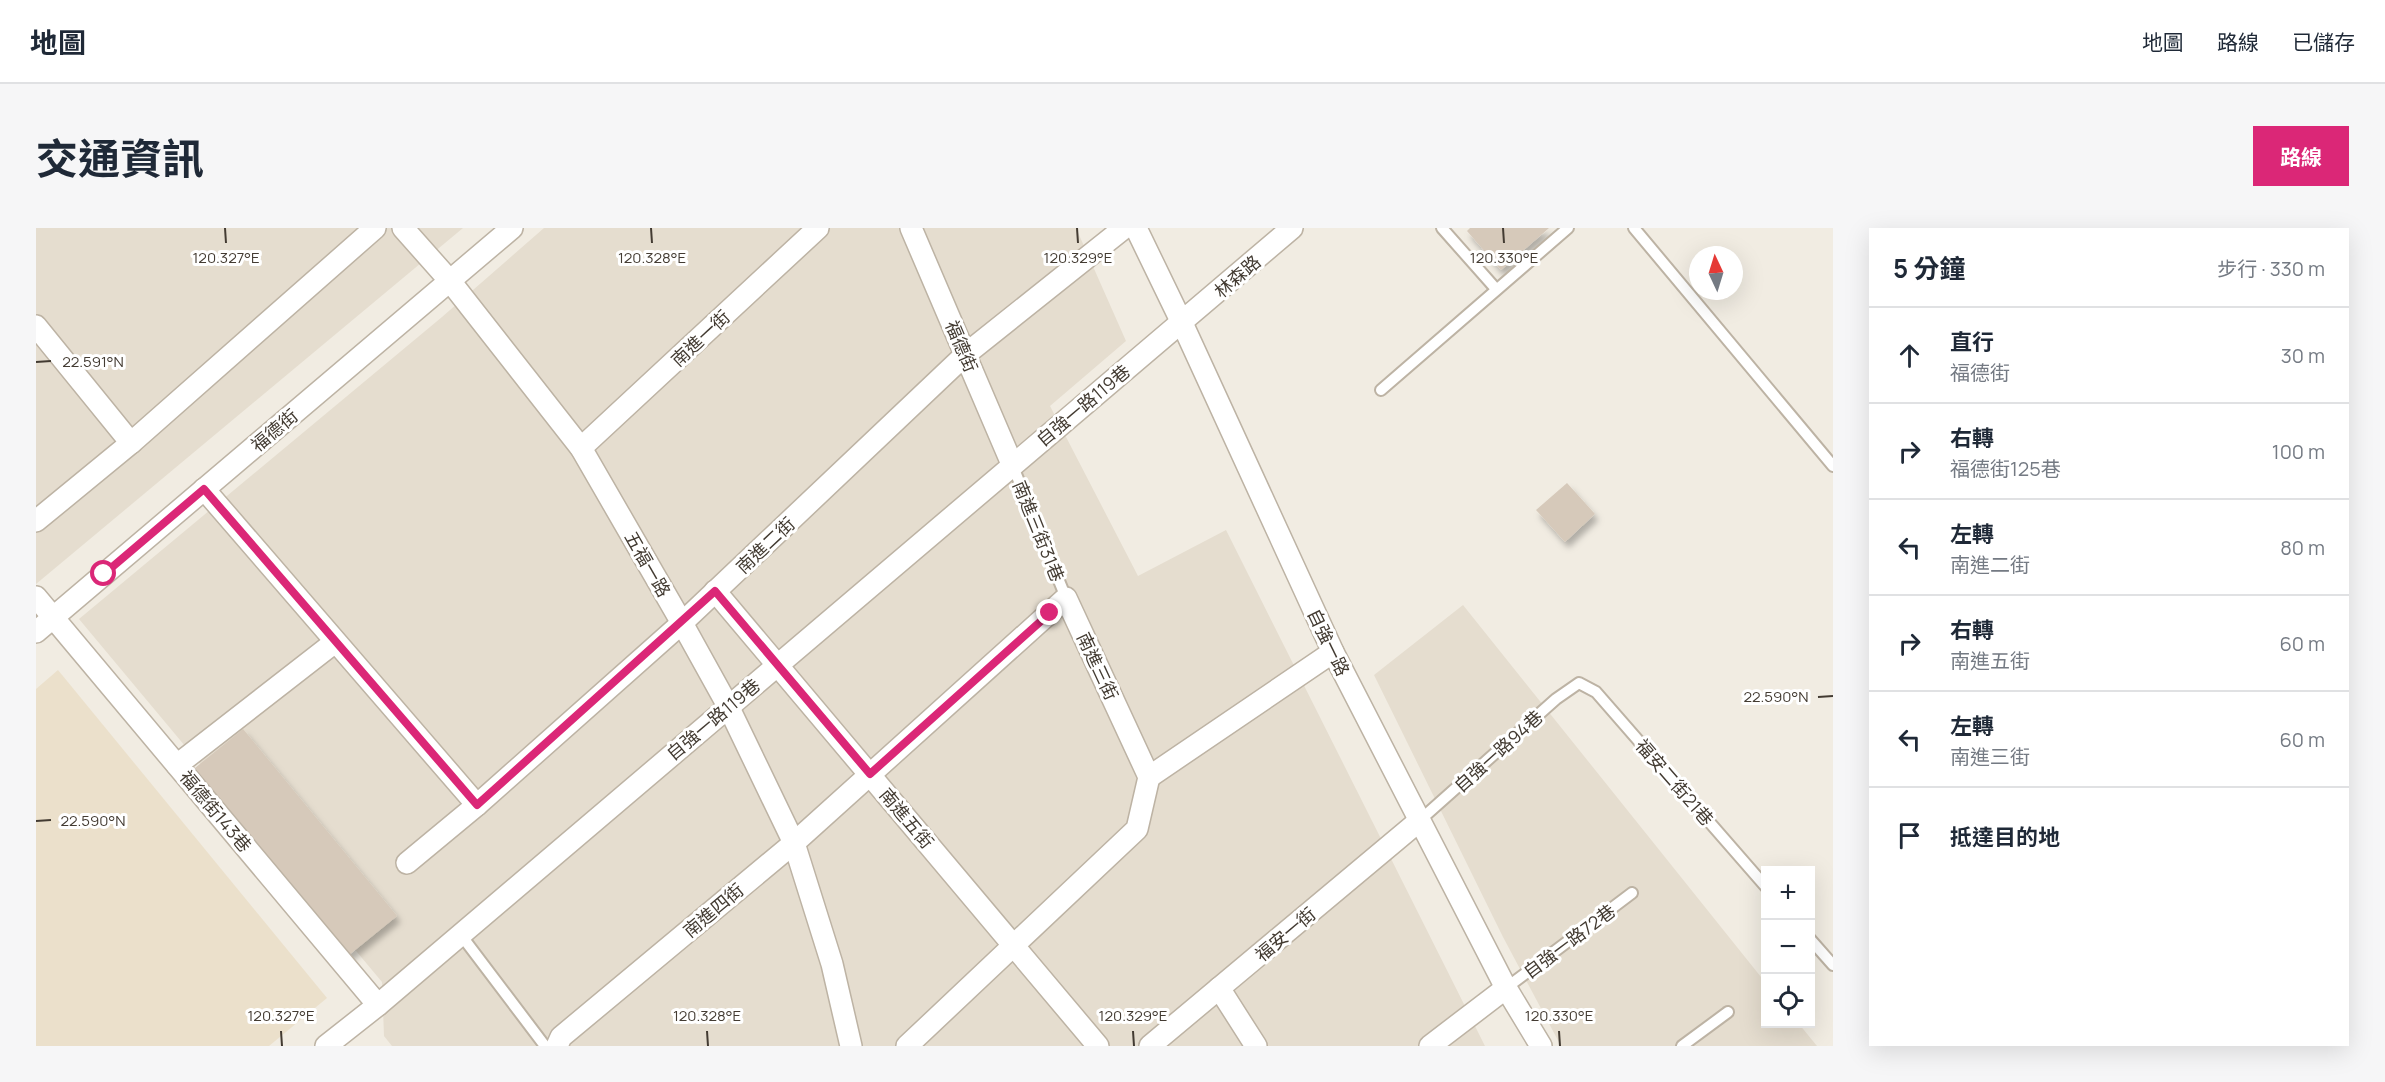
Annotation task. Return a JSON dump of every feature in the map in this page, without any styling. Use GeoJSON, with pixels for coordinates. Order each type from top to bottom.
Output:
{"type":"FeatureCollection","features":[{"type":"Feature","properties":{"kind":"street"},"geometry":{"type":"LineString","coordinates":[[36,521],[131,443],[375,228]]}},
{"type":"Feature","properties":{"kind":"street","name":"五福一路"},"geometry":{"type":"LineString","coordinates":[[403,228],[450,281],[581,448],[728,706],[794,843],[832,964],[850,1046]]}},
{"type":"Feature","properties":{"kind":"street","name":"福德街"},"geometry":{"type":"LineString","coordinates":[[36,632],[512,228]]}},
{"type":"Feature","properties":{"kind":"street","name":"南進一街"},"geometry":{"type":"LineString","coordinates":[[581,448],[818,228]]}},
{"type":"Feature","properties":{"kind":"street","name":"福德街"},"geometry":{"type":"LineString","coordinates":[[911,228],[1012,464]]}},
{"type":"Feature","properties":{"kind":"street","name":"南進二街"},"geometry":{"type":"LineString","coordinates":[[407,863],[477,805],[682,623],[966,354],[1124,228]]}},
{"type":"Feature","properties":{"kind":"street","name":"自強一路"},"geometry":{"type":"LineString","coordinates":[[1136,228],[1333,652],[1506,988],[1541,1046]]}},
{"type":"Feature","properties":{"kind":"street","name":"林森路"},"geometry":{"type":"LineString","coordinates":[[1182,323],[1292,228]]}},
{"type":"Feature","properties":{"kind":"street","name":"自強一路119巷"},"geometry":{"type":"LineString","coordinates":[[326,1046],[461,935],[1012,464],[1182,323]]}},
{"type":"Feature","properties":{"kind":"street"},"geometry":{"type":"LineString","coordinates":[[36,326],[131,443]]}},
{"type":"Feature","properties":{"kind":"street"},"geometry":{"type":"LineString","coordinates":[[204,489],[477,805]]}},
{"type":"Feature","properties":{"kind":"street","name":"南進五街"},"geometry":{"type":"LineString","coordinates":[[715,591],[1098,1046]]}},
{"type":"Feature","properties":{"kind":"street","name":"福德街143巷"},"geometry":{"type":"LineString","coordinates":[[36,597],[378,1005]]}},
{"type":"Feature","properties":{"kind":"street"},"geometry":{"type":"LineString","coordinates":[[870,774],[1066,598]]}},
{"type":"Feature","properties":{"kind":"street","name":"南進三街"},"geometry":{"type":"LineString","coordinates":[[1066,598],[1149,777]]}},
{"type":"Feature","properties":{"kind":"street"},"geometry":{"type":"LineString","coordinates":[[177,765],[335,642]]}},
{"type":"Feature","properties":{"kind":"street"},"geometry":{"type":"LineString","coordinates":[[907,1046],[1137,829],[1149,777],[1333,652]]}},
{"type":"Feature","properties":{"kind":"street","name":"南進四街"},"geometry":{"type":"LineString","coordinates":[[557,1046],[561,1037],[794,843],[870,774]]}},
{"type":"Feature","properties":{"kind":"street","name":"福安一街"},"geometry":{"type":"LineString","coordinates":[[1150,1046],[1419,821]]}},
{"type":"Feature","properties":{"kind":"street"},"geometry":{"type":"LineString","coordinates":[[1220,988],[1256,1046]]}},
{"type":"Feature","properties":{"kind":"street"},"geometry":{"type":"LineString","coordinates":[[1430,1046],[1506,988]]}},
{"type":"Feature","properties":{"kind":"lane"},"geometry":{"type":"LineString","coordinates":[[1442,228],[1496,289]]}},
{"type":"Feature","properties":{"kind":"lane"},"geometry":{"type":"LineString","coordinates":[[1381,390],[1568,228]]}},
{"type":"Feature","properties":{"kind":"lane"},"geometry":{"type":"LineString","coordinates":[[1634,228],[1833,466]]}},
{"type":"Feature","properties":{"kind":"lane","name":"南進三街31巷"},"geometry":{"type":"LineString","coordinates":[[1012,464],[1066,598]]}},
{"type":"Feature","properties":{"kind":"lane","name":"自強一路94巷"},"geometry":{"type":"LineString","coordinates":[[1419,821],[1556,699],[1579,683]]}},
{"type":"Feature","properties":{"kind":"lane","name":"福安二街21巷"},"geometry":{"type":"LineString","coordinates":[[1579,683],[1596,692],[1761,881]]}},
{"type":"Feature","properties":{"kind":"lane","name":"自強一路72巷"},"geometry":{"type":"LineString","coordinates":[[1506,988],[1632,893]]}},
{"type":"Feature","properties":{"kind":"lane"},"geometry":{"type":"LineString","coordinates":[[461,935],[545,1046]]}},
{"type":"Feature","properties":{"kind":"lane"},"geometry":{"type":"LineString","coordinates":[[1815,945],[1833,965]]}},
{"type":"Feature","properties":{"kind":"lane"},"geometry":{"type":"LineString","coordinates":[[1682,1046],[1728,1012]]}},
{"type":"Feature","properties":{"kind":"shaded area"},"geometry":{"type":"Polygon","coordinates":[[[36,228],[463,228],[36,584],[36,228]]]}},
{"type":"Feature","properties":{"kind":"shaded area"},"geometry":{"type":"Polygon","coordinates":[[[544,228],[1076,228],[1126,341],[1050,406],[1138,576],[1226,530],[1485,1046],[392,1046],[384,1036],[382,982],[79,619],[442,317],[544,228]]]}},
{"type":"Feature","properties":{"kind":"shaded area"},"geometry":{"type":"Polygon","coordinates":[[[1463,605],[1761,977],[1761,1028],[1802,1028],[1817,1046],[1561,1046],[1503,937],[1374,675],[1463,605]]]}},
{"type":"Feature","properties":{"kind":"shaded area"},"geometry":{"type":"Polygon","coordinates":[[[58,670],[327,998],[269,1046],[36,1046],[36,689],[58,670]]]}},
{"type":"Feature","properties":{"kind":"building"},"geometry":{"type":"Polygon","coordinates":[[[1470,228],[1549,228],[1501,270],[1467,231],[1470,228]]]}},
{"type":"Feature","properties":{"kind":"building"},"geometry":{"type":"Polygon","coordinates":[[[1567,483],[1595,514],[1565,542],[1536,510],[1567,483]]]}},
{"type":"Feature","properties":{"kind":"building"},"geometry":{"type":"Polygon","coordinates":[[[243,729],[397,916],[344,959],[190,772],[243,729]]]}},
{"type":"Feature","properties":{"kind":"route"},"geometry":{"type":"LineString","coordinates":[[104,574],[204,489],[477,805],[715,591],[870,774],[1050,613]]}}]}
